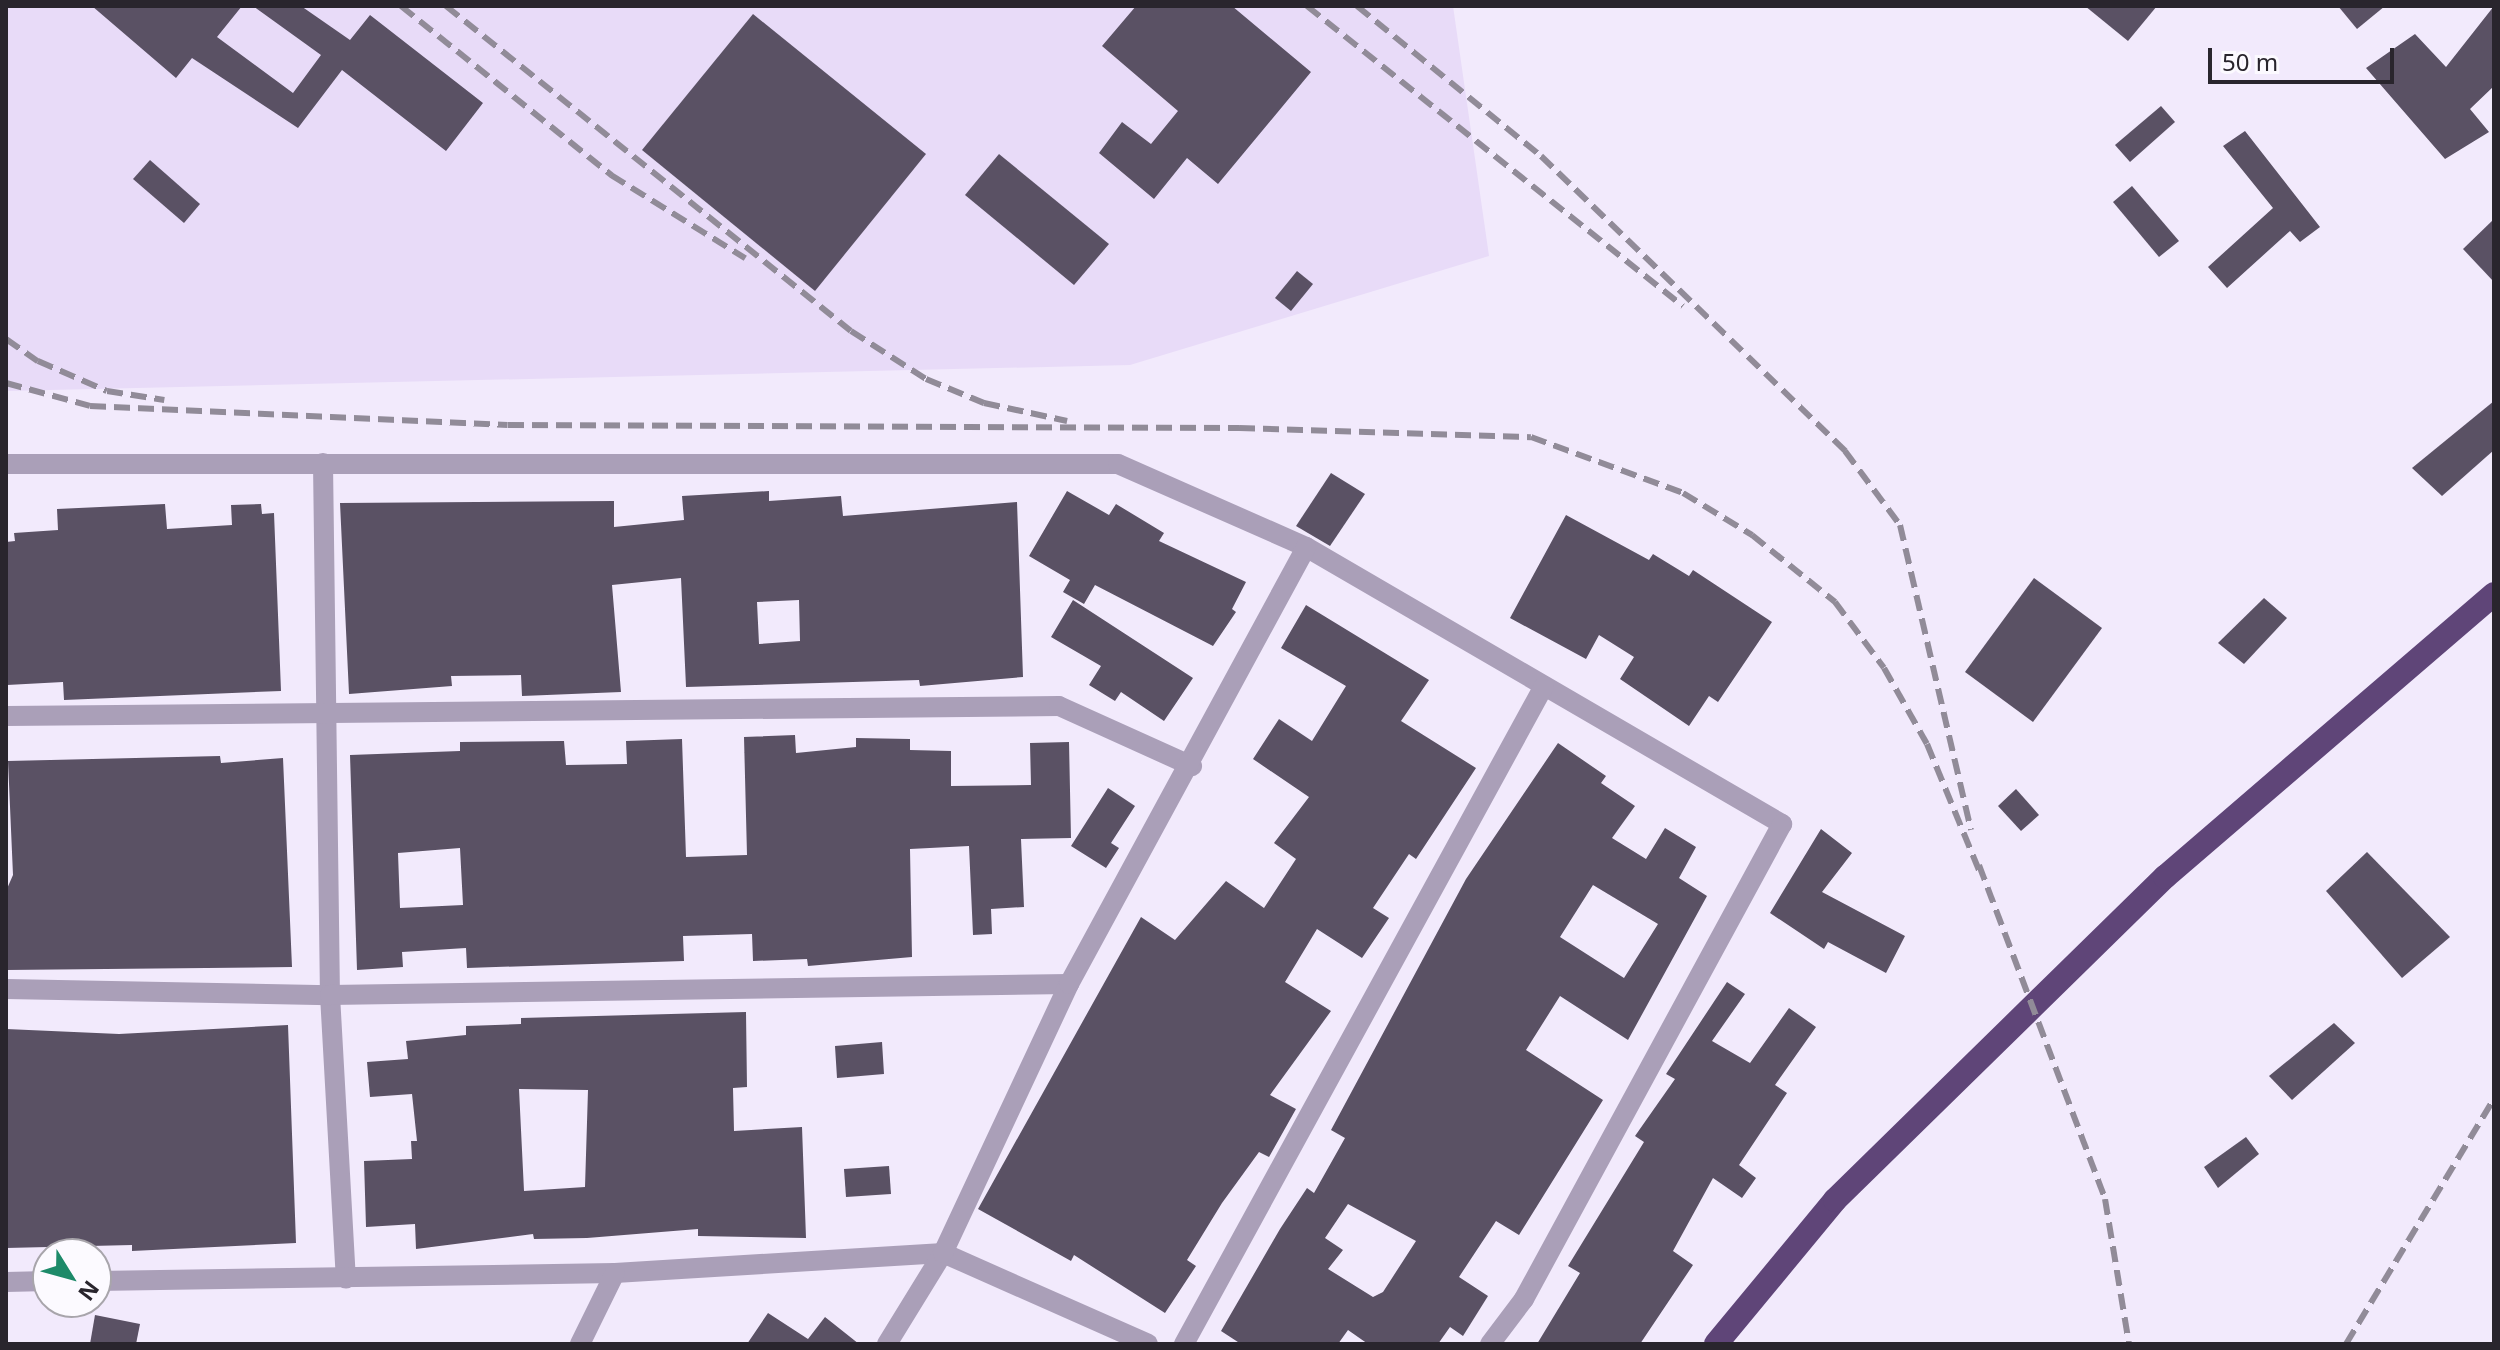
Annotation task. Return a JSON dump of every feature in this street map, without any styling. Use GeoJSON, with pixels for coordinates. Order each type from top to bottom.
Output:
{"type":"FeatureCollection","features":[{"type":"Feature","properties":{"kind":"highway"},"geometry":{"type":"LineString","coordinates":[[1716,1344],[1835,1200],[2165,877],[2494,594]]}},
{"type":"Feature","properties":{"kind":"street"},"geometry":{"type":"LineString","coordinates":[[323,463],[330,995],[346,1279]]}},
{"type":"Feature","properties":{"kind":"street"},"geometry":{"type":"LineString","coordinates":[[6,464],[1118,464],[1306,547],[1782,824],[1524,1299],[1490,1344]]}},
{"type":"Feature","properties":{"kind":"street"},"geometry":{"type":"LineString","coordinates":[[887,1344],[943,1253],[1069,984],[1192,766],[1306,547]]}},
{"type":"Feature","properties":{"kind":"street"},"geometry":{"type":"LineString","coordinates":[[1184,1344],[1544,686]]}},
{"type":"Feature","properties":{"kind":"street"},"geometry":{"type":"LineString","coordinates":[[6,716],[1059,706],[1192,766]]}},
{"type":"Feature","properties":{"kind":"street"},"geometry":{"type":"LineString","coordinates":[[6,989],[330,995],[1069,984]]}},
{"type":"Feature","properties":{"kind":"street"},"geometry":{"type":"LineString","coordinates":[[112,1281],[615,1273],[943,1253],[1148,1344]]}},
{"type":"Feature","properties":{"kind":"street"},"geometry":{"type":"LineString","coordinates":[[580,1344],[615,1273]]}},
{"type":"Feature","properties":{"kind":"street"},"geometry":{"type":"LineString","coordinates":[[6,1282],[32,1281]]}},
{"type":"Feature","properties":{"kind":"shaded area"},"geometry":{"type":"Polygon","coordinates":[[[6,6],[1453,6],[1489,256],[1130,365],[6,391],[6,6]]]}},
{"type":"Feature","properties":{"kind":"building"},"geometry":{"type":"Polygon","coordinates":[[[92,6],[242,6],[217,37],[293,93],[321,55],[253,6],[301,6],[350,40],[370,15],[483,103],[446,151],[342,70],[298,128],[192,58],[176,78],[92,6]]]}},
{"type":"Feature","properties":{"kind":"building"},"geometry":{"type":"Polygon","coordinates":[[[1136,6],[1232,6],[1311,72],[1218,184],[1187,158],[1154,199],[1099,153],[1122,122],[1151,144],[1178,111],[1102,46],[1136,6]]]}},
{"type":"Feature","properties":{"kind":"building"},"geometry":{"type":"Polygon","coordinates":[[[2085,6],[2157,6],[2128,41],[2085,6]]]}},
{"type":"Feature","properties":{"kind":"building"},"geometry":{"type":"Polygon","coordinates":[[[2338,6],[2385,6],[2357,29],[2338,6]]]}},
{"type":"Feature","properties":{"kind":"building"},"geometry":{"type":"Polygon","coordinates":[[[2494,6],[2494,86],[2470,109],[2489,132],[2445,159],[2366,68],[2415,34],[2446,67],[2494,6]]]}},
{"type":"Feature","properties":{"kind":"building"},"geometry":{"type":"Polygon","coordinates":[[[753,14],[926,154],[815,291],[642,150],[753,14]]]}},
{"type":"Feature","properties":{"kind":"building"},"geometry":{"type":"Polygon","coordinates":[[[2161,106],[2175,122],[2130,162],[2115,145],[2161,106]]]}},
{"type":"Feature","properties":{"kind":"building"},"geometry":{"type":"Polygon","coordinates":[[[2245,131],[2320,227],[2300,242],[2290,231],[2227,288],[2208,267],[2273,208],[2223,146],[2245,131]]]}},
{"type":"Feature","properties":{"kind":"building"},"geometry":{"type":"Polygon","coordinates":[[[999,154],[1109,244],[1074,285],[965,195],[999,154]]]}},
{"type":"Feature","properties":{"kind":"building"},"geometry":{"type":"Polygon","coordinates":[[[150,160],[200,204],[184,223],[133,179],[150,160]]]}},
{"type":"Feature","properties":{"kind":"building"},"geometry":{"type":"Polygon","coordinates":[[[2132,186],[2179,241],[2159,257],[2113,202],[2132,186]]]}},
{"type":"Feature","properties":{"kind":"building"},"geometry":{"type":"Polygon","coordinates":[[[2494,219],[2494,282],[2463,249],[2494,219]]]}},
{"type":"Feature","properties":{"kind":"building"},"geometry":{"type":"Polygon","coordinates":[[[1297,271],[1313,284],[1291,311],[1275,298],[1297,271]]]}},
{"type":"Feature","properties":{"kind":"building"},"geometry":{"type":"Polygon","coordinates":[[[2494,401],[2494,450],[2442,496],[2412,468],[2494,401]]]}},
{"type":"Feature","properties":{"kind":"building"},"geometry":{"type":"Polygon","coordinates":[[[1331,473],[1365,494],[1330,546],[1296,526],[1331,473]]]}},
{"type":"Feature","properties":{"kind":"building"},"geometry":{"type":"Polygon","coordinates":[[[769,491],[769,501],[841,496],[843,516],[1017,502],[1023,677],[920,686],[919,680],[686,687],[681,578],[612,585],[621,692],[522,696],[521,675],[451,676],[452,686],[349,694],[340,503],[614,501],[614,527],[684,520],[682,496],[769,491]],[[799,600],[757,602],[759,644],[800,641],[799,600]]]}},
{"type":"Feature","properties":{"kind":"building"},"geometry":{"type":"Polygon","coordinates":[[[1067,491],[1109,515],[1116,504],[1164,533],[1159,541],[1246,582],[1232,609],[1236,612],[1213,646],[1095,585],[1084,604],[1063,592],[1070,580],[1029,556],[1067,491]]]}},
{"type":"Feature","properties":{"kind":"building"},"geometry":{"type":"Polygon","coordinates":[[[165,504],[167,529],[232,525],[231,505],[261,504],[262,514],[274,513],[281,691],[64,700],[63,682],[7,685],[6,542],[15,541],[14,533],[58,530],[57,509],[165,504]]]}},
{"type":"Feature","properties":{"kind":"building"},"geometry":{"type":"Polygon","coordinates":[[[1566,515],[1649,560],[1653,554],[1689,576],[1693,570],[1772,622],[1718,702],[1709,696],[1689,726],[1620,679],[1634,657],[1599,635],[1586,659],[1510,618],[1566,515]]]}},
{"type":"Feature","properties":{"kind":"building"},"geometry":{"type":"Polygon","coordinates":[[[2034,578],[2102,628],[2033,722],[1965,672],[2034,578]]]}},
{"type":"Feature","properties":{"kind":"building"},"geometry":{"type":"Polygon","coordinates":[[[2264,598],[2287,618],[2244,664],[2218,643],[2264,598]]]}},
{"type":"Feature","properties":{"kind":"building"},"geometry":{"type":"Polygon","coordinates":[[[1073,600],[1193,678],[1164,721],[1121,692],[1115,701],[1089,685],[1101,666],[1051,637],[1073,600]]]}},
{"type":"Feature","properties":{"kind":"building"},"geometry":{"type":"Polygon","coordinates":[[[1306,605],[1429,680],[1401,721],[1476,768],[1416,859],[1409,854],[1373,908],[1389,918],[1362,958],[1317,929],[1285,982],[1331,1011],[1270,1095],[1296,1109],[1269,1157],[1259,1152],[1222,1203],[1187,1260],[1196,1266],[1165,1313],[1074,1255],[1071,1261],[978,1209],[1141,917],[1175,940],[1226,881],[1264,908],[1296,859],[1274,843],[1309,797],[1253,759],[1279,719],[1312,741],[1346,686],[1281,648],[1306,605]]]}},
{"type":"Feature","properties":{"kind":"building"},"geometry":{"type":"Polygon","coordinates":[[[795,735],[796,753],[856,747],[856,738],[910,739],[910,750],[951,751],[951,786],[1031,785],[1030,743],[1069,742],[1071,838],[1021,839],[1024,907],[991,909],[992,934],[973,935],[969,846],[910,849],[912,957],[808,966],[807,959],[753,961],[752,934],[683,936],[684,961],[467,968],[466,948],[402,952],[403,967],[357,970],[350,755],[460,751],[460,742],[564,741],[566,765],[627,764],[626,741],[682,739],[686,857],[747,855],[744,737],[795,735]],[[460,848],[398,853],[400,908],[463,905],[460,848]]]}},
{"type":"Feature","properties":{"kind":"building"},"geometry":{"type":"Polygon","coordinates":[[[1558,743],[1606,776],[1601,783],[1635,806],[1612,838],[1646,859],[1665,828],[1696,847],[1679,878],[1707,896],[1628,1040],[1560,996],[1526,1050],[1603,1100],[1519,1235],[1496,1221],[1459,1277],[1488,1296],[1463,1336],[1450,1327],[1438,1344],[1368,1344],[1348,1330],[1338,1344],[1241,1344],[1221,1331],[1280,1229],[1307,1188],[1314,1193],[1345,1138],[1331,1130],[1466,879],[1558,743]],[[1593,885],[1560,937],[1624,978],[1658,924],[1593,885]],[[1348,1204],[1325,1238],[1343,1250],[1328,1269],[1373,1297],[1383,1292],[1416,1241],[1348,1204]]]}},
{"type":"Feature","properties":{"kind":"building"},"geometry":{"type":"Polygon","coordinates":[[[220,756],[221,763],[283,758],[292,967],[6,970],[6,891],[13,875],[8,761],[220,756]]]}},
{"type":"Feature","properties":{"kind":"building"},"geometry":{"type":"Polygon","coordinates":[[[1108,788],[1135,806],[1111,843],[1119,848],[1106,868],[1071,846],[1108,788]]]}},
{"type":"Feature","properties":{"kind":"building"},"geometry":{"type":"Polygon","coordinates":[[[2016,789],[2039,815],[2021,831],[1998,806],[2016,789]]]}},
{"type":"Feature","properties":{"kind":"building"},"geometry":{"type":"Polygon","coordinates":[[[1821,829],[1852,853],[1822,892],[1905,936],[1886,973],[1828,942],[1824,949],[1770,913],[1821,829]]]}},
{"type":"Feature","properties":{"kind":"building"},"geometry":{"type":"Polygon","coordinates":[[[2367,852],[2450,937],[2402,978],[2326,891],[2367,852]]]}},
{"type":"Feature","properties":{"kind":"building"},"geometry":{"type":"Polygon","coordinates":[[[1727,982],[1745,994],[1712,1041],[1750,1063],[1789,1008],[1816,1027],[1775,1085],[1787,1093],[1739,1165],[1756,1178],[1742,1198],[1713,1178],[1673,1251],[1693,1265],[1640,1344],[1537,1344],[1580,1273],[1568,1266],[1644,1142],[1635,1136],[1675,1079],[1666,1074],[1727,982]]]}},
{"type":"Feature","properties":{"kind":"building"},"geometry":{"type":"Polygon","coordinates":[[[746,1012],[747,1087],[733,1088],[734,1131],[802,1127],[806,1238],[698,1236],[698,1229],[587,1238],[534,1239],[533,1234],[416,1249],[415,1224],[366,1227],[364,1161],[412,1159],[411,1141],[417,1141],[412,1094],[370,1097],[367,1062],[408,1059],[406,1041],[466,1035],[466,1026],[521,1024],[521,1018],[746,1012]],[[519,1089],[524,1191],[585,1187],[588,1090],[519,1089]]]}},
{"type":"Feature","properties":{"kind":"building"},"geometry":{"type":"Polygon","coordinates":[[[2334,1023],[2355,1043],[2292,1100],[2269,1076],[2334,1023]]]}},
{"type":"Feature","properties":{"kind":"building"},"geometry":{"type":"Polygon","coordinates":[[[288,1025],[296,1243],[132,1251],[132,1245],[112,1245],[112,1238],[32,1238],[32,1247],[6,1248],[6,1029],[119,1034],[288,1025]]]}},
{"type":"Feature","properties":{"kind":"building"},"geometry":{"type":"Polygon","coordinates":[[[882,1042],[884,1074],[837,1078],[835,1046],[882,1042]]]}},
{"type":"Feature","properties":{"kind":"building"},"geometry":{"type":"Polygon","coordinates":[[[2246,1137],[2259,1154],[2218,1188],[2204,1167],[2246,1137]]]}},
{"type":"Feature","properties":{"kind":"building"},"geometry":{"type":"Polygon","coordinates":[[[889,1166],[891,1194],[846,1197],[844,1169],[889,1166]]]}},
{"type":"Feature","properties":{"kind":"building"},"geometry":{"type":"Polygon","coordinates":[[[768,1313],[808,1339],[825,1317],[859,1344],[747,1344],[768,1313]]]}},
{"type":"Feature","properties":{"kind":"building"},"geometry":{"type":"Polygon","coordinates":[[[94,1318],[140,1324],[136,1344],[90,1344],[94,1318]]]}},
{"type":"Feature","properties":{"kind":"railway"},"geometry":{"type":"LineString","coordinates":[[401,6],[611,175],[745,258]]}},
{"type":"Feature","properties":{"kind":"railway"},"geometry":{"type":"LineString","coordinates":[[446,6],[851,331],[926,379],[984,403],[1067,421]]}},
{"type":"Feature","properties":{"kind":"railway"},"geometry":{"type":"LineString","coordinates":[[1307,6],[1683,306]]}},
{"type":"Feature","properties":{"kind":"railway"},"geometry":{"type":"LineString","coordinates":[[1357,6],[1541,156],[1845,451],[1900,525],[1971,830]]}},
{"type":"Feature","properties":{"kind":"railway"},"geometry":{"type":"LineString","coordinates":[[6,339],[38,361],[107,391],[164,400]]}},
{"type":"Feature","properties":{"kind":"railway"},"geometry":{"type":"LineString","coordinates":[[6,383],[90,406],[508,425],[1239,428],[1531,437],[1683,493],[1752,535],[1835,602],[1884,668],[1927,744],[1981,875]]}},
{"type":"Feature","properties":{"kind":"railway"},"geometry":{"type":"LineString","coordinates":[[1979,865],[2105,1199],[2129,1344]]}},
{"type":"Feature","properties":{"kind":"railway"},"geometry":{"type":"LineString","coordinates":[[2346,1344],[2494,1099]]}}]}
